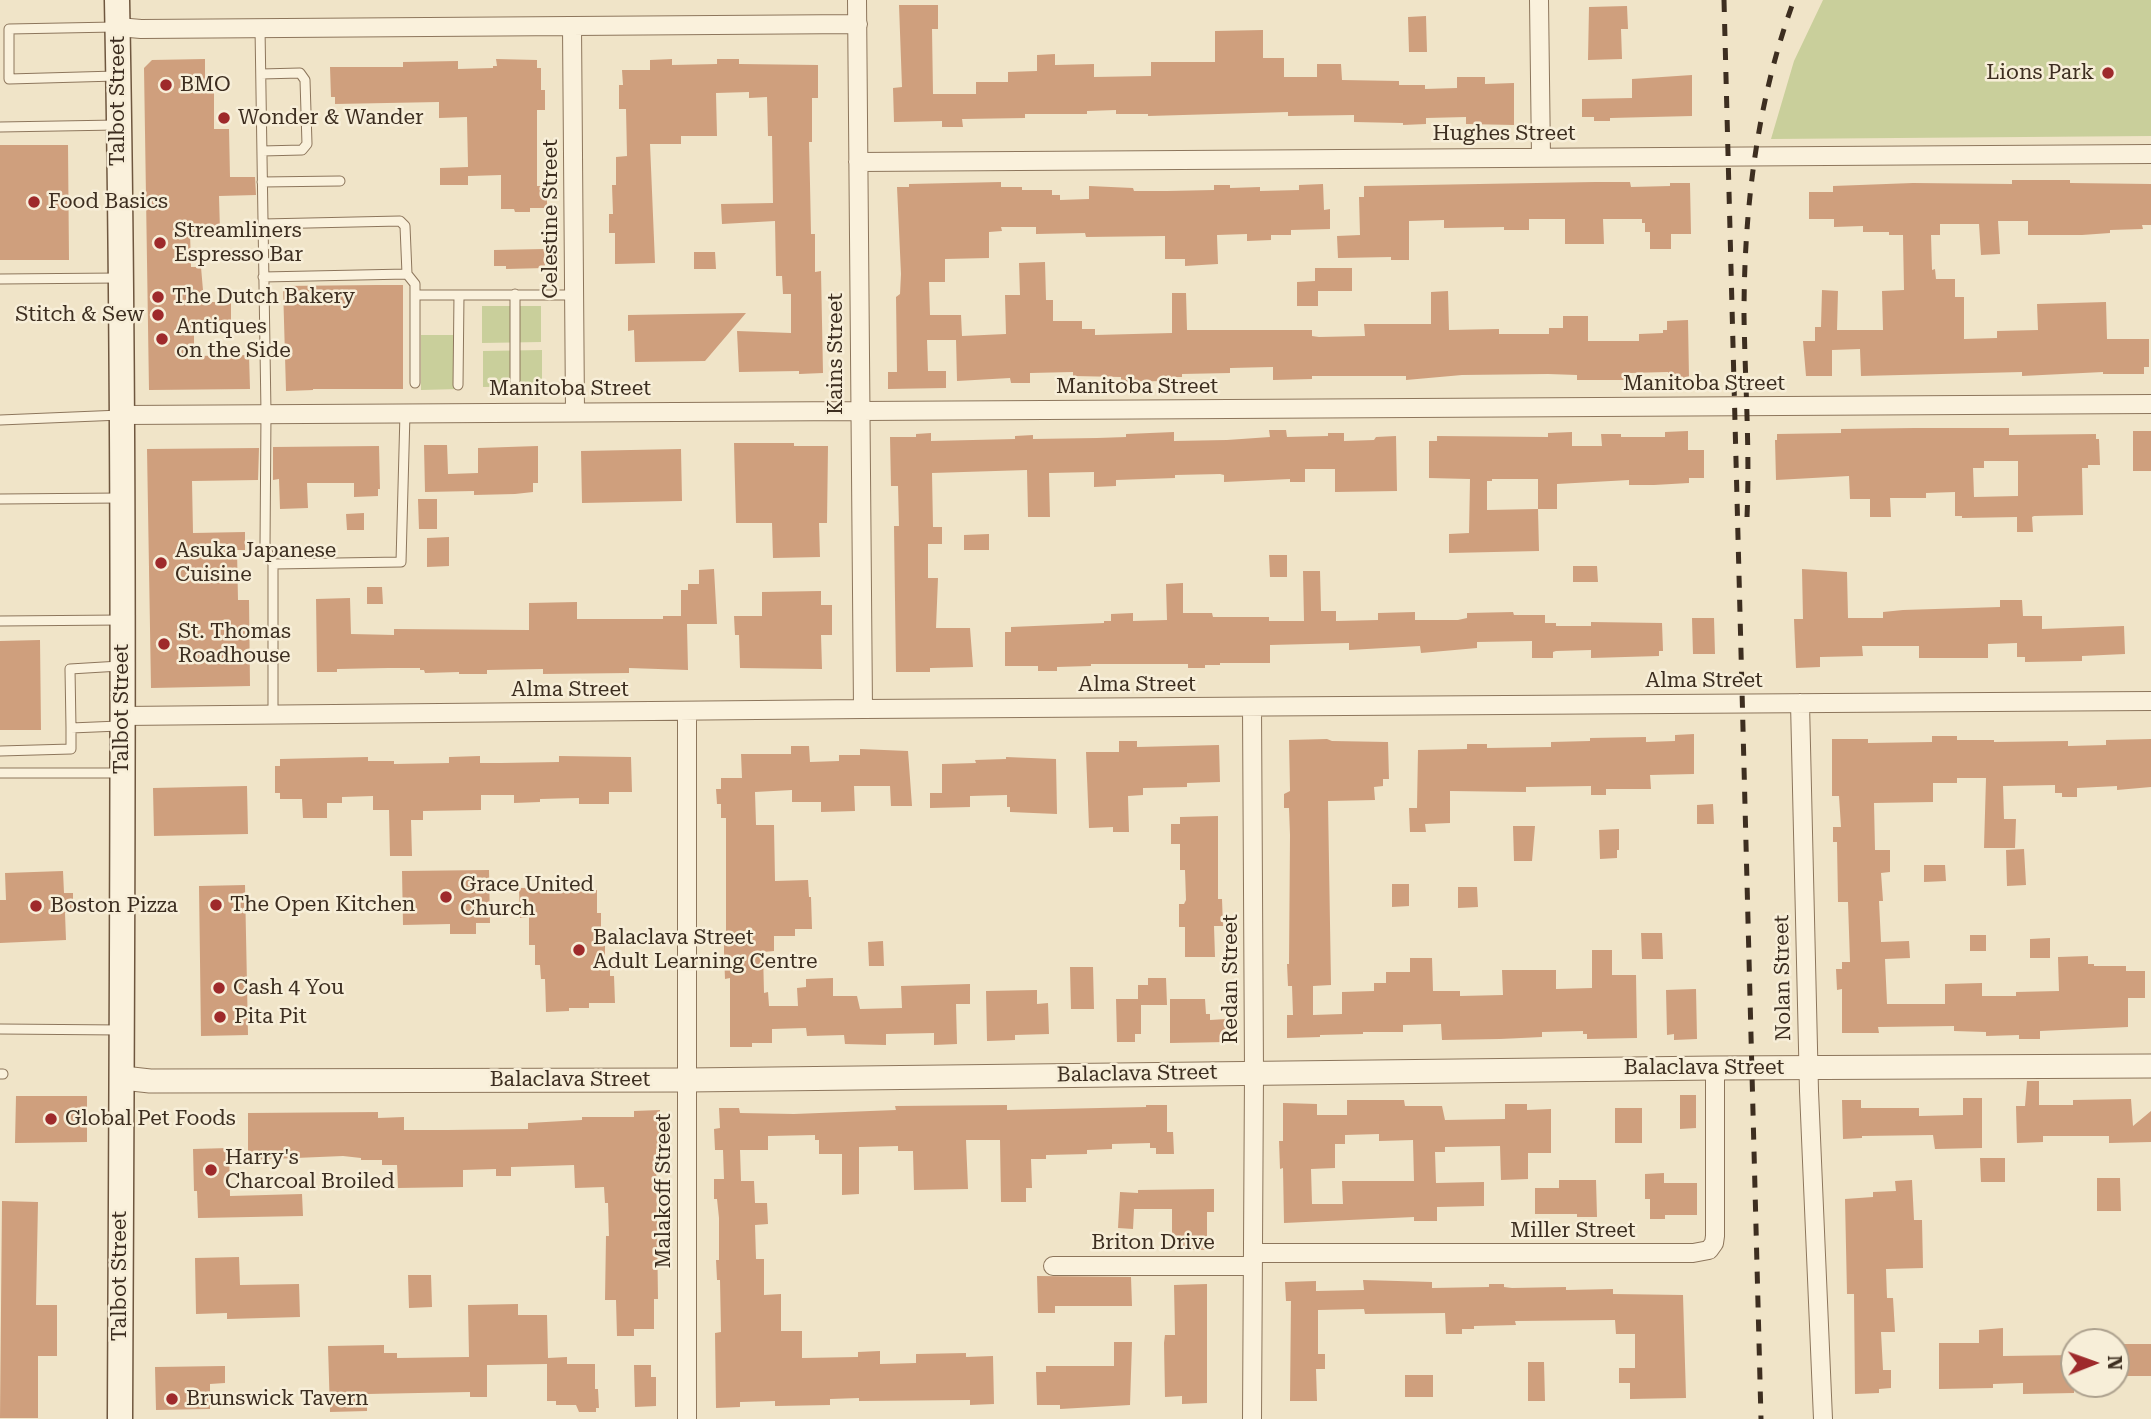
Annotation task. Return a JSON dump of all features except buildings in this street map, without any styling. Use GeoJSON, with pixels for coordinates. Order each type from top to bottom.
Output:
{"type":"FeatureCollection","features":[{"type":"Feature","properties":{"kind":"main road","name":"Talbot Street"},"geometry":{"type":"LineString","coordinates":[[117,0],[122,415],[123,1078],[120,1419]]}},
{"type":"Feature","properties":{"kind":"street","name":"Kains Street"},"geometry":{"type":"LineString","coordinates":[[857,0],[863,709]]}},
{"type":"Feature","properties":{"kind":"street"},"geometry":{"type":"LineString","coordinates":[[1539,0],[1541,157]]}},
{"type":"Feature","properties":{"kind":"street"},"geometry":{"type":"LineString","coordinates":[[118,27],[858,24]]}},
{"type":"Feature","properties":{"kind":"street","name":"Celestine Street"},"geometry":{"type":"LineString","coordinates":[[572,26],[575,412]]}},
{"type":"Feature","properties":{"kind":"street","name":"Hughes Street"},"geometry":{"type":"LineString","coordinates":[[858,162],[2151,154]]}},
{"type":"Feature","properties":{"kind":"street","name":"Manitoba Street"},"geometry":{"type":"LineString","coordinates":[[122,415],[2151,404]]}},
{"type":"Feature","properties":{"kind":"street","name":"Alma Street"},"geometry":{"type":"LineString","coordinates":[[122,721],[273,715],[863,709],[2151,701]]}},
{"type":"Feature","properties":{"kind":"street","name":"Nolan Street"},"geometry":{"type":"LineString","coordinates":[[1800,703],[1808,1068],[1823,1419]]}},
{"type":"Feature","properties":{"kind":"street","name":"Redan Street"},"geometry":{"type":"LineString","coordinates":[[1252,707],[1252,1419]]}},
{"type":"Feature","properties":{"kind":"street","name":"Malakoff Street"},"geometry":{"type":"LineString","coordinates":[[687,712],[687,1419]]}},
{"type":"Feature","properties":{"kind":"street","name":"Balaclava Street"},"geometry":{"type":"LineString","coordinates":[[123,1078],[150,1081],[687,1080],[1715,1068],[2151,1066]]}},
{"type":"Feature","properties":{"kind":"street","name":"Miller Street"},"geometry":{"type":"LineString","coordinates":[[1252,1260],[1693,1253],[1709,1250],[1715,1236],[1715,1068]]}},
{"type":"Feature","properties":{"kind":"street","name":"Briton Drive"},"geometry":{"type":"LineString","coordinates":[[1053,1266],[1252,1260]]}},
{"type":"Feature","properties":{"kind":"lane"},"geometry":{"type":"LineString","coordinates":[[118,27],[9,29],[9,79],[118,76]]}},
{"type":"Feature","properties":{"kind":"lane"},"geometry":{"type":"LineString","coordinates":[[260,28],[265,547],[273,564],[273,715]]}},
{"type":"Feature","properties":{"kind":"lane"},"geometry":{"type":"LineString","coordinates":[[261,74],[300,73],[305,80],[307,144],[302,150],[262,150]]}},
{"type":"Feature","properties":{"kind":"lane"},"geometry":{"type":"LineString","coordinates":[[0,127],[118,125]]}},
{"type":"Feature","properties":{"kind":"lane"},"geometry":{"type":"LineString","coordinates":[[262,182],[340,181]]}},
{"type":"Feature","properties":{"kind":"lane"},"geometry":{"type":"LineString","coordinates":[[263,224],[400,221],[405,226],[407,274],[415,284],[415,383]]}},
{"type":"Feature","properties":{"kind":"lane"},"geometry":{"type":"LineString","coordinates":[[264,277],[407,274]]}},
{"type":"Feature","properties":{"kind":"lane"},"geometry":{"type":"LineString","coordinates":[[0,279],[120,278]]}},
{"type":"Feature","properties":{"kind":"lane"},"geometry":{"type":"LineString","coordinates":[[515,294],[515,381]]}},
{"type":"Feature","properties":{"kind":"lane"},"geometry":{"type":"LineString","coordinates":[[415,295],[574,295]]}},
{"type":"Feature","properties":{"kind":"lane"},"geometry":{"type":"LineString","coordinates":[[458,385],[459,295]]}},
{"type":"Feature","properties":{"kind":"lane"},"geometry":{"type":"LineString","coordinates":[[273,564],[401,562],[405,413]]}},
{"type":"Feature","properties":{"kind":"lane"},"geometry":{"type":"LineString","coordinates":[[0,419],[122,415]]}},
{"type":"Feature","properties":{"kind":"lane"},"geometry":{"type":"LineString","coordinates":[[0,499],[122,498]]}},
{"type":"Feature","properties":{"kind":"lane"},"geometry":{"type":"LineString","coordinates":[[0,621],[122,620]]}},
{"type":"Feature","properties":{"kind":"lane"},"geometry":{"type":"LineString","coordinates":[[0,751],[71,749],[71,669],[121,666]]}},
{"type":"Feature","properties":{"kind":"lane"},"geometry":{"type":"LineString","coordinates":[[71,728],[122,721]]}},
{"type":"Feature","properties":{"kind":"lane"},"geometry":{"type":"LineString","coordinates":[[0,774],[122,773]]}},
{"type":"Feature","properties":{"kind":"lane"},"geometry":{"type":"LineString","coordinates":[[0,1029],[123,1030]]}},
{"type":"Feature","properties":{"kind":"green space"},"geometry":{"type":"Polygon","coordinates":[[[1823,0],[2151,0],[2151,136],[1771,139],[1794,61],[1823,0]]]}},
{"type":"Feature","properties":{"kind":"green space"},"geometry":{"type":"Polygon","coordinates":[[[482,306],[541,306],[541,342],[482,343],[482,306]]]}},
{"type":"Feature","properties":{"kind":"green space"},"geometry":{"type":"Polygon","coordinates":[[[421,335],[459,335],[459,389],[421,390],[421,335]]]}},
{"type":"Feature","properties":{"kind":"green space"},"geometry":{"type":"Polygon","coordinates":[[[542,350],[542,386],[483,387],[483,351],[542,350]]]}},
{"type":"Feature","properties":{"kind":"railway"},"geometry":{"type":"LineString","coordinates":[[1724,0],[1761,1419]]}},
{"type":"Feature","properties":{"kind":"railway"},"geometry":{"type":"LineString","coordinates":[[1747,517],[1748,441],[1744,315],[1750,195],[1771,76],[1794,0]]}},
{"type":"Feature","properties":{"kind":"place","name":"Lions Park"},"geometry":{"type":"Point","coordinates":[2108,73]}},
{"type":"Feature","properties":{"kind":"place","name":"BMO"},"geometry":{"type":"Point","coordinates":[166,85]}},
{"type":"Feature","properties":{"kind":"place","name":"Wonder & Wander"},"geometry":{"type":"Point","coordinates":[224,118]}},
{"type":"Feature","properties":{"kind":"place","name":"Food Basics"},"geometry":{"type":"Point","coordinates":[34,202]}},
{"type":"Feature","properties":{"kind":"place","name":"Streamliners Espresso Bar"},"geometry":{"type":"Point","coordinates":[160,243]}},
{"type":"Feature","properties":{"kind":"place","name":"The Dutch Bakery"},"geometry":{"type":"Point","coordinates":[158,297]}},
{"type":"Feature","properties":{"kind":"place","name":"Stitch & Sew"},"geometry":{"type":"Point","coordinates":[158,315]}},
{"type":"Feature","properties":{"kind":"place","name":"Antiques on the Side"},"geometry":{"type":"Point","coordinates":[162,339]}},
{"type":"Feature","properties":{"kind":"place","name":"Asuka Japanese Cuisine"},"geometry":{"type":"Point","coordinates":[161,563]}},
{"type":"Feature","properties":{"kind":"place","name":"St. Thomas Roadhouse"},"geometry":{"type":"Point","coordinates":[164,644]}},
{"type":"Feature","properties":{"kind":"place","name":"Grace United Church"},"geometry":{"type":"Point","coordinates":[446,897]}},
{"type":"Feature","properties":{"kind":"place","name":"The Open Kitchen"},"geometry":{"type":"Point","coordinates":[216,905]}},
{"type":"Feature","properties":{"kind":"place","name":"Boston Pizza"},"geometry":{"type":"Point","coordinates":[36,906]}},
{"type":"Feature","properties":{"kind":"place","name":"Balaclava Street Adult Learning Centre"},"geometry":{"type":"Point","coordinates":[579,950]}},
{"type":"Feature","properties":{"kind":"place","name":"Cash 4 You"},"geometry":{"type":"Point","coordinates":[219,988]}},
{"type":"Feature","properties":{"kind":"place","name":"Pita Pit"},"geometry":{"type":"Point","coordinates":[220,1017]}},
{"type":"Feature","properties":{"kind":"place","name":"Global Pet Foods"},"geometry":{"type":"Point","coordinates":[51,1119]}},
{"type":"Feature","properties":{"kind":"place","name":"Harry's Charcoal Broiled"},"geometry":{"type":"Point","coordinates":[211,1170]}},
{"type":"Feature","properties":{"kind":"place","name":"Brunswick Tavern"},"geometry":{"type":"Point","coordinates":[172,1399]}}]}
